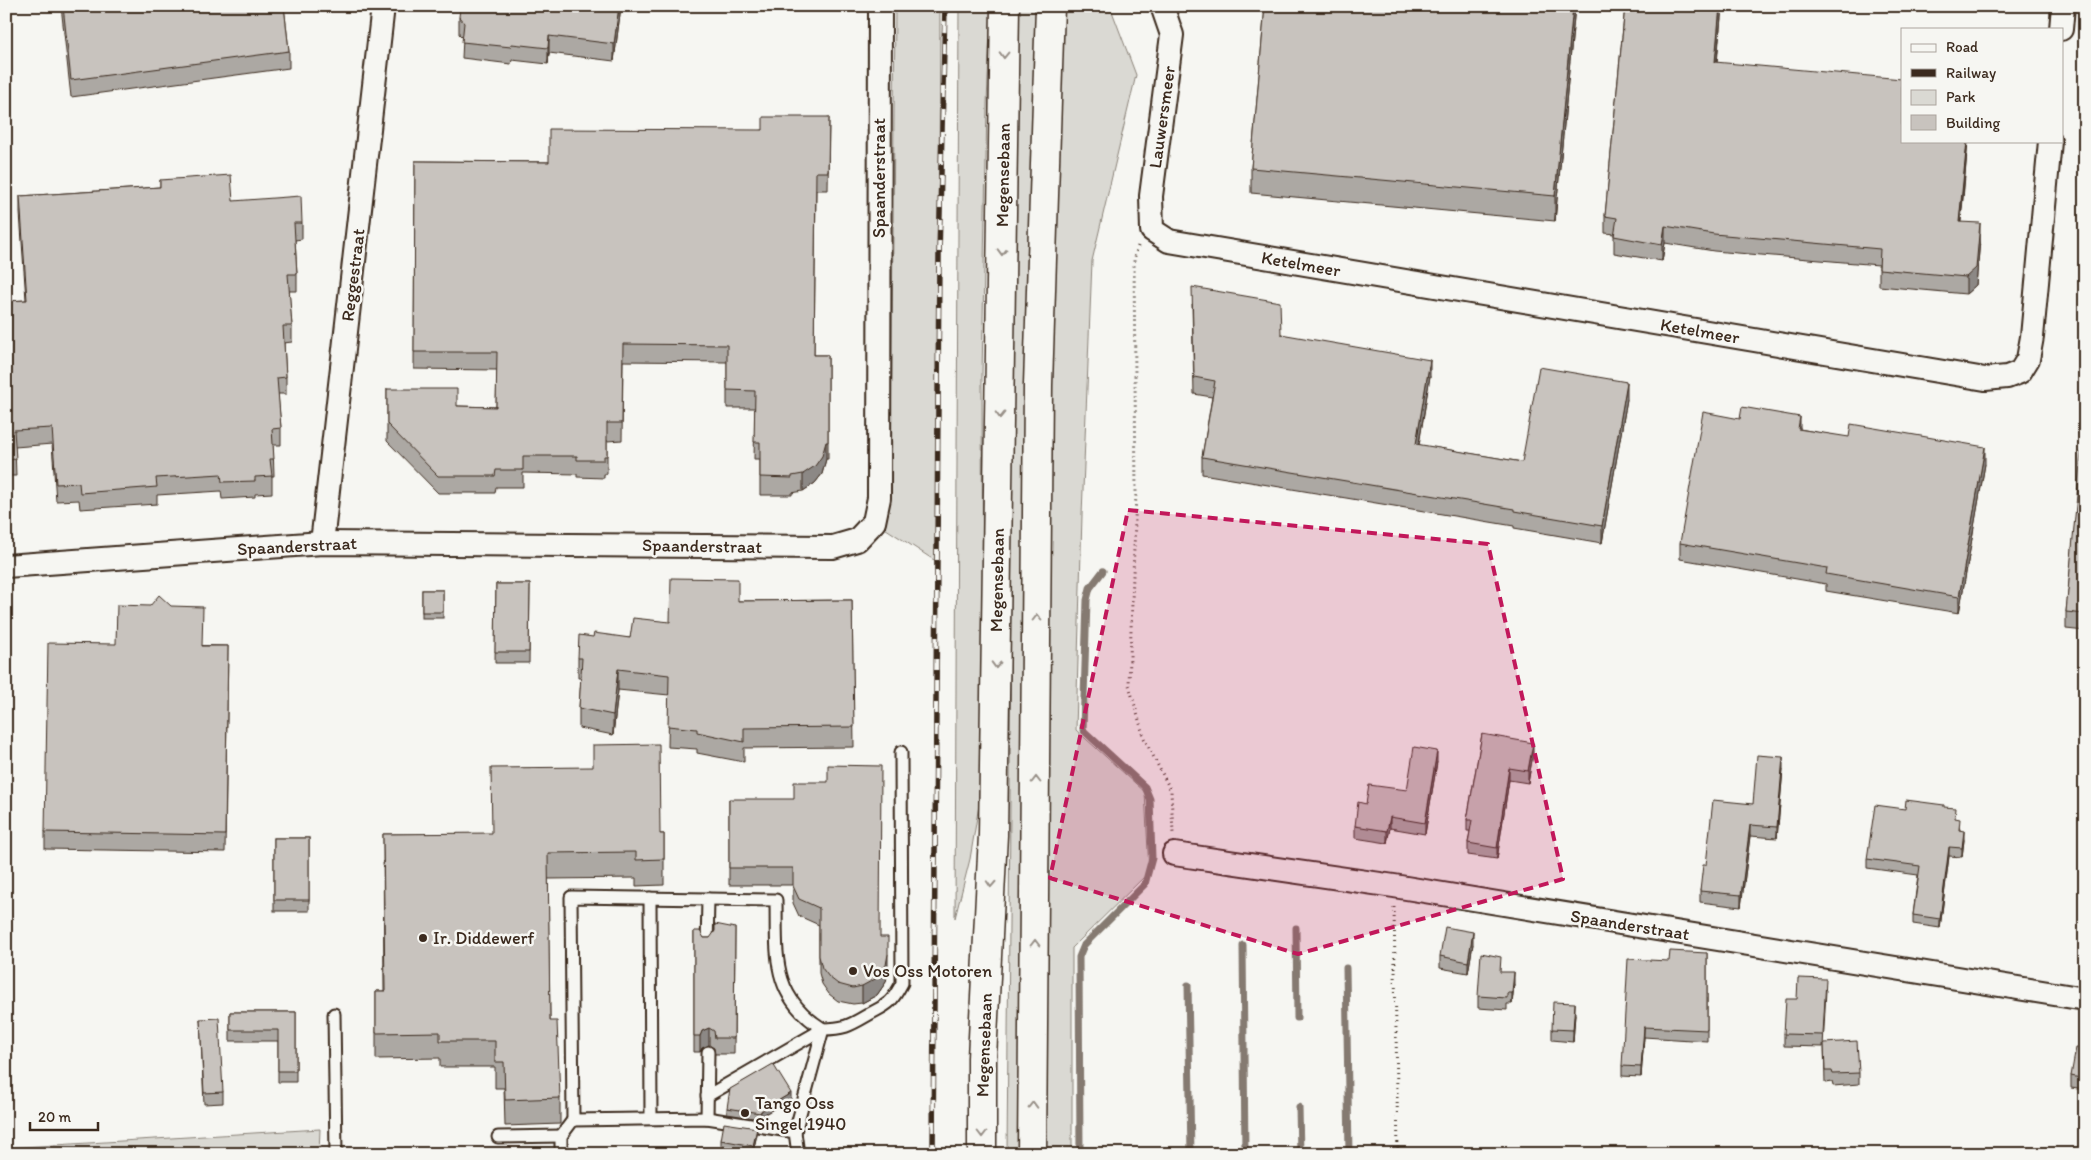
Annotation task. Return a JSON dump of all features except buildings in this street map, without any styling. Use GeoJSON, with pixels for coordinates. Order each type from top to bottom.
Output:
{"type":"FeatureCollection","features":[{"type":"Feature","properties":{"kind":"main road","name":"Megensebaan"},"geometry":{"type":"LineString","coordinates":[[982,1154],[982,1058],[993,835],[1005,6]]}},
{"type":"Feature","properties":{"kind":"main road"},"geometry":{"type":"LineString","coordinates":[[1032,1154],[1038,385],[1050,6]]}},
{"type":"Feature","properties":{"kind":"street","name":"Reggestraat"},"geometry":{"type":"LineString","coordinates":[[322,543],[383,6]]}},
{"type":"Feature","properties":{"kind":"street","name":"Spaanderstraat"},"geometry":{"type":"LineString","coordinates":[[6,566],[322,543],[832,547],[857,540],[874,522],[879,498],[880,6]]}},
{"type":"Feature","properties":{"kind":"street","name":"Lauwersmeer"},"geometry":{"type":"LineString","coordinates":[[1152,230],[1151,196],[1172,34],[1162,6]]}},
{"type":"Feature","properties":{"kind":"street"},"geometry":{"type":"LineString","coordinates":[[2061,28],[2063,6]]}},
{"type":"Feature","properties":{"kind":"street","name":"Ketelmeer"},"geometry":{"type":"LineString","coordinates":[[1152,230],[1169,241],[1984,379],[2007,377],[2020,372],[2028,359],[2032,337],[2050,142]]}},
{"type":"Feature","properties":{"kind":"street","name":"Spaanderstraat"},"geometry":{"type":"LineString","coordinates":[[1174,854],[1394,886],[2085,999]]}},
{"type":"Feature","properties":{"kind":"lane"},"geometry":{"type":"LineString","coordinates":[[707,1096],[823,1029],[841,1029],[883,1009],[894,998],[902,983],[901,752]]}},
{"type":"Feature","properties":{"kind":"lane"},"geometry":{"type":"LineString","coordinates":[[561,1154],[561,1136],[573,1120],[572,897],[776,900],[777,967],[783,987],[808,1020],[823,1029]]}},
{"type":"Feature","properties":{"kind":"lane"},"geometry":{"type":"LineString","coordinates":[[650,898],[651,1118]]}},
{"type":"Feature","properties":{"kind":"lane"},"geometry":{"type":"LineString","coordinates":[[707,948],[708,898]]}},
{"type":"Feature","properties":{"kind":"lane"},"geometry":{"type":"LineString","coordinates":[[334,1014],[336,1154]]}},
{"type":"Feature","properties":{"kind":"lane"},"geometry":{"type":"LineString","coordinates":[[798,1154],[794,1132],[823,1029]]}},
{"type":"Feature","properties":{"kind":"lane"},"geometry":{"type":"LineString","coordinates":[[707,1118],[708,1052]]}},
{"type":"Feature","properties":{"kind":"lane"},"geometry":{"type":"LineString","coordinates":[[573,1120],[707,1118],[794,1132]]}},
{"type":"Feature","properties":{"kind":"lane"},"geometry":{"type":"LineString","coordinates":[[498,1137],[561,1136]]}},
{"type":"Feature","properties":{"kind":"path"},"geometry":{"type":"LineString","coordinates":[[1152,230],[1138,246],[1134,260],[1136,493],[1129,685],[1144,738],[1171,791],[1174,854]]}},
{"type":"Feature","properties":{"kind":"path"},"geometry":{"type":"LineString","coordinates":[[1394,886],[1398,1154]]}},
{"type":"Feature","properties":{"kind":"highlighted area"},"geometry":{"type":"Polygon","coordinates":[[[1128,510],[1488,544],[1563,879],[1298,954],[1050,878],[1128,510]]]}},
{"type":"Feature","properties":{"kind":"green space"},"geometry":{"type":"Polygon","coordinates":[[[895,6],[940,6],[937,562],[880,525],[887,505],[891,456],[895,6]]]}},
{"type":"Feature","properties":{"kind":"green space"},"geometry":{"type":"Polygon","coordinates":[[[959,6],[991,6],[987,103],[982,376],[983,731],[980,799],[970,859],[955,918],[959,6]]]}},
{"type":"Feature","properties":{"kind":"green space"},"geometry":{"type":"Polygon","coordinates":[[[1017,6],[1110,6],[1136,75],[1092,261],[1076,730],[1145,792],[1149,872],[1072,948],[1072,1154],[1007,1154],[1012,131],[1017,6]]]}},
{"type":"Feature","properties":{"kind":"green space"},"geometry":{"type":"Polygon","coordinates":[[[320,1129],[319,1154],[6,1154],[6,1148],[320,1129]]]}},
{"type":"Feature","properties":{"kind":"waterway"},"geometry":{"type":"LineString","coordinates":[[1080,1154],[1079,957],[1084,945],[1145,884],[1152,858],[1150,799],[1145,787],[1083,730],[1087,600],[1090,588],[1103,571]]}},
{"type":"Feature","properties":{"kind":"waterway"},"geometry":{"type":"LineString","coordinates":[[1296,928],[1297,1018]]}},
{"type":"Feature","properties":{"kind":"waterway"},"geometry":{"type":"LineString","coordinates":[[1243,945],[1245,1154]]}},
{"type":"Feature","properties":{"kind":"waterway"},"geometry":{"type":"LineString","coordinates":[[1346,968],[1349,1154]]}},
{"type":"Feature","properties":{"kind":"waterway"},"geometry":{"type":"LineString","coordinates":[[1188,985],[1191,1154]]}},
{"type":"Feature","properties":{"kind":"waterway"},"geometry":{"type":"LineString","coordinates":[[1299,1107],[1300,1154]]}},
{"type":"Feature","properties":{"kind":"railway"},"geometry":{"type":"LineString","coordinates":[[933,1154],[939,255],[945,6]]}},
{"type":"Feature","properties":{"kind":"place","name":"Ir. Diddewerf"},"geometry":{"type":"Point","coordinates":[423,938]}},
{"type":"Feature","properties":{"kind":"place","name":"Vos Oss Motoren"},"geometry":{"type":"Point","coordinates":[853,971]}},
{"type":"Feature","properties":{"kind":"place","name":"Tango Oss Singel 1940"},"geometry":{"type":"Point","coordinates":[745,1113]}}]}
